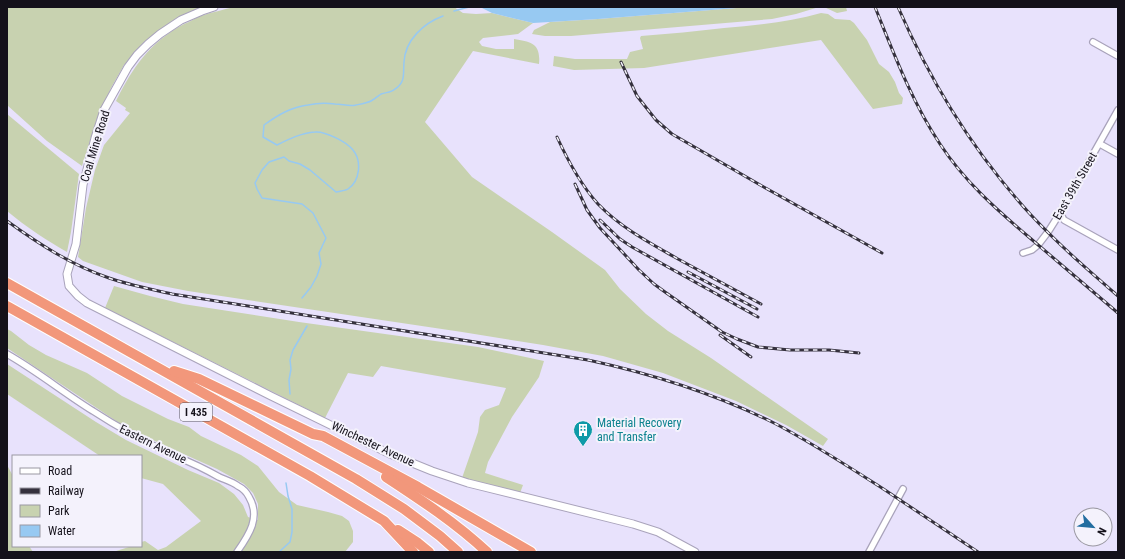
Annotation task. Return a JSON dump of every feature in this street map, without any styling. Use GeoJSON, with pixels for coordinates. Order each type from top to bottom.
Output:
{"type":"FeatureCollection","features":[{"type":"Feature","properties":{"kind":"highway","name":"I 435"},"geometry":{"type":"LineString","coordinates":[[7,283],[356,479],[404,509],[440,536],[458,552]]}},
{"type":"Feature","properties":{"kind":"highway","name":"I 435"},"geometry":{"type":"LineString","coordinates":[[7,306],[310,476],[384,521],[429,552]]}},
{"type":"Feature","properties":{"kind":"highway"},"geometry":{"type":"LineString","coordinates":[[155,366],[199,379],[313,434],[321,440],[378,471],[430,506],[478,543],[487,552]]}},
{"type":"Feature","properties":{"kind":"highway"},"geometry":{"type":"LineString","coordinates":[[313,434],[323,436],[531,552]]}},
{"type":"Feature","properties":{"kind":"highway"},"geometry":{"type":"LineString","coordinates":[[384,521],[413,552]]}},
{"type":"Feature","properties":{"kind":"street","name":"Coal Mine Road"},"geometry":{"type":"LineString","coordinates":[[70,287],[67,274],[76,244],[83,184],[104,110],[128,67],[148,44],[181,20],[214,7]]}},
{"type":"Feature","properties":{"kind":"street"},"geometry":{"type":"LineString","coordinates":[[1094,42],[1118,56]]}},
{"type":"Feature","properties":{"kind":"street","name":"East 39th Street"},"geometry":{"type":"LineString","coordinates":[[1023,253],[1032,250],[1038,245],[1048,232],[1100,144],[1118,110]]}},
{"type":"Feature","properties":{"kind":"street"},"geometry":{"type":"LineString","coordinates":[[1100,144],[1118,154]]}},
{"type":"Feature","properties":{"kind":"street"},"geometry":{"type":"LineString","coordinates":[[1060,213],[1064,220],[1118,250]]}},
{"type":"Feature","properties":{"kind":"street","name":"Winchester Avenue"},"geometry":{"type":"LineString","coordinates":[[70,287],[87,303],[390,454],[432,471],[468,483],[633,524],[658,532],[695,552]]}},
{"type":"Feature","properties":{"kind":"street","name":"Eastern Avenue"},"geometry":{"type":"LineString","coordinates":[[7,354],[92,411],[122,429],[152,445],[239,486],[248,495],[253,505],[255,514],[252,527],[237,552]]}},
{"type":"Feature","properties":{"kind":"street"},"geometry":{"type":"LineString","coordinates":[[869,552],[903,489]]}},
{"type":"Feature","properties":{"kind":"green space"},"geometry":{"type":"Polygon","coordinates":[[[7,7],[201,7],[175,19],[143,43],[124,65],[98,116],[82,166],[47,141],[7,105],[7,7]]]}},
{"type":"Feature","properties":{"kind":"green space"},"geometry":{"type":"Polygon","coordinates":[[[234,7],[454,7],[463,13],[492,13],[533,23],[518,34],[483,38],[479,42],[482,46],[496,49],[514,49],[514,39],[525,41],[534,45],[536,48],[539,57],[539,64],[473,51],[425,122],[472,177],[605,270],[620,289],[646,314],[668,331],[711,358],[828,439],[823,446],[786,425],[736,401],[663,373],[603,356],[462,332],[188,291],[142,282],[83,261],[78,257],[86,208],[95,170],[104,145],[130,113],[116,101],[129,77],[143,57],[161,39],[172,31],[209,13],[234,7]]]}},
{"type":"Feature","properties":{"kind":"green space"},"geometry":{"type":"Polygon","coordinates":[[[749,7],[819,7],[772,19],[571,36],[545,36],[532,34],[534,30],[550,22],[749,7]]]}},
{"type":"Feature","properties":{"kind":"green space"},"geometry":{"type":"Polygon","coordinates":[[[824,7],[846,7],[847,11],[837,13],[824,7]]]}},
{"type":"Feature","properties":{"kind":"green space"},"geometry":{"type":"Polygon","coordinates":[[[821,13],[828,14],[835,19],[850,20],[854,23],[867,40],[879,64],[889,72],[895,82],[899,93],[903,98],[902,104],[873,109],[821,40],[644,68],[574,70],[553,66],[554,56],[575,59],[627,59],[630,52],[643,49],[640,38],[641,36],[773,23],[821,13]]]}},
{"type":"Feature","properties":{"kind":"green space"},"geometry":{"type":"Polygon","coordinates":[[[7,114],[79,174],[67,252],[36,233],[7,211],[7,114]]]}},
{"type":"Feature","properties":{"kind":"green space"},"geometry":{"type":"Polygon","coordinates":[[[114,286],[183,304],[478,347],[544,361],[539,377],[512,417],[488,462],[485,473],[523,485],[520,493],[462,478],[478,432],[480,417],[485,410],[499,405],[506,388],[381,366],[373,377],[348,373],[325,418],[105,308],[114,286]]]}},
{"type":"Feature","properties":{"kind":"green space"},"geometry":{"type":"Polygon","coordinates":[[[7,329],[46,355],[87,373],[122,396],[168,419],[189,427],[201,436],[241,455],[258,466],[279,492],[297,505],[342,516],[349,521],[353,531],[353,542],[345,552],[113,552],[129,547],[142,547],[142,542],[145,541],[158,550],[166,547],[201,521],[163,484],[142,478],[142,455],[98,455],[7,394],[7,364],[126,440],[188,470],[219,483],[234,494],[243,505],[248,517],[258,520],[258,504],[253,493],[244,484],[217,469],[122,425],[7,348],[7,329]]]}},
{"type":"Feature","properties":{"kind":"green space"},"geometry":{"type":"Polygon","coordinates":[[[7,465],[12,474],[12,547],[30,547],[33,552],[7,552],[7,465]]]}},
{"type":"Feature","properties":{"kind":"water"},"geometry":{"type":"Polygon","coordinates":[[[480,7],[749,7],[533,23],[492,13],[480,7]]]}},
{"type":"Feature","properties":{"kind":"waterway"},"geometry":{"type":"LineString","coordinates":[[454,11],[469,7]]}},
{"type":"Feature","properties":{"kind":"waterway"},"geometry":{"type":"LineString","coordinates":[[302,298],[311,287],[317,276],[321,264],[319,253],[326,238],[313,213],[302,204],[262,198],[255,183],[262,170],[269,162],[284,157],[289,161],[300,164],[310,170],[336,192],[344,191],[348,189],[355,181],[359,165],[358,160],[353,150],[346,144],[330,135],[319,132],[300,135],[277,145],[263,137],[264,125],[280,115],[302,106],[322,103],[354,106],[369,102],[381,94],[390,92],[401,83],[405,54],[412,40],[417,33],[429,23],[443,16]]}},
{"type":"Feature","properties":{"kind":"waterway"},"geometry":{"type":"LineString","coordinates":[[290,394],[290,360],[293,350],[307,326]]}},
{"type":"Feature","properties":{"kind":"waterway"},"geometry":{"type":"LineString","coordinates":[[279,552],[290,542],[292,532],[292,509],[286,483]]}},
{"type":"Feature","properties":{"kind":"railway"},"geometry":{"type":"LineString","coordinates":[[875,7],[912,95],[949,158],[970,183],[1005,217],[1118,313]]}},
{"type":"Feature","properties":{"kind":"railway"},"geometry":{"type":"LineString","coordinates":[[898,7],[940,90],[956,117],[991,167],[1041,226],[1073,257],[1118,296]]}},
{"type":"Feature","properties":{"kind":"railway"},"geometry":{"type":"LineString","coordinates":[[621,62],[637,96],[656,120],[672,134],[882,253]]}},
{"type":"Feature","properties":{"kind":"railway"},"geometry":{"type":"LineString","coordinates":[[557,137],[580,181],[607,213],[657,247],[761,304]]}},
{"type":"Feature","properties":{"kind":"railway"},"geometry":{"type":"LineString","coordinates":[[575,184],[587,210],[600,228],[639,270],[654,284],[722,332],[758,347],[790,350],[829,350],[859,353]]}},
{"type":"Feature","properties":{"kind":"railway"},"geometry":{"type":"LineString","coordinates":[[600,220],[620,239],[632,247],[758,317]]}},
{"type":"Feature","properties":{"kind":"railway"},"geometry":{"type":"LineString","coordinates":[[7,221],[43,246],[68,260],[95,273],[132,285],[172,294],[588,360],[660,378],[684,386],[730,403],[776,424],[885,490],[978,552]]}},
{"type":"Feature","properties":{"kind":"railway"},"geometry":{"type":"LineString","coordinates":[[688,272],[757,309]]}},
{"type":"Feature","properties":{"kind":"railway"},"geometry":{"type":"LineString","coordinates":[[720,335],[751,357]]}},
{"type":"Feature","properties":{"kind":"place","name":"Material Recovery and Transfer"},"geometry":{"type":"Point","coordinates":[583,447]}}]}
